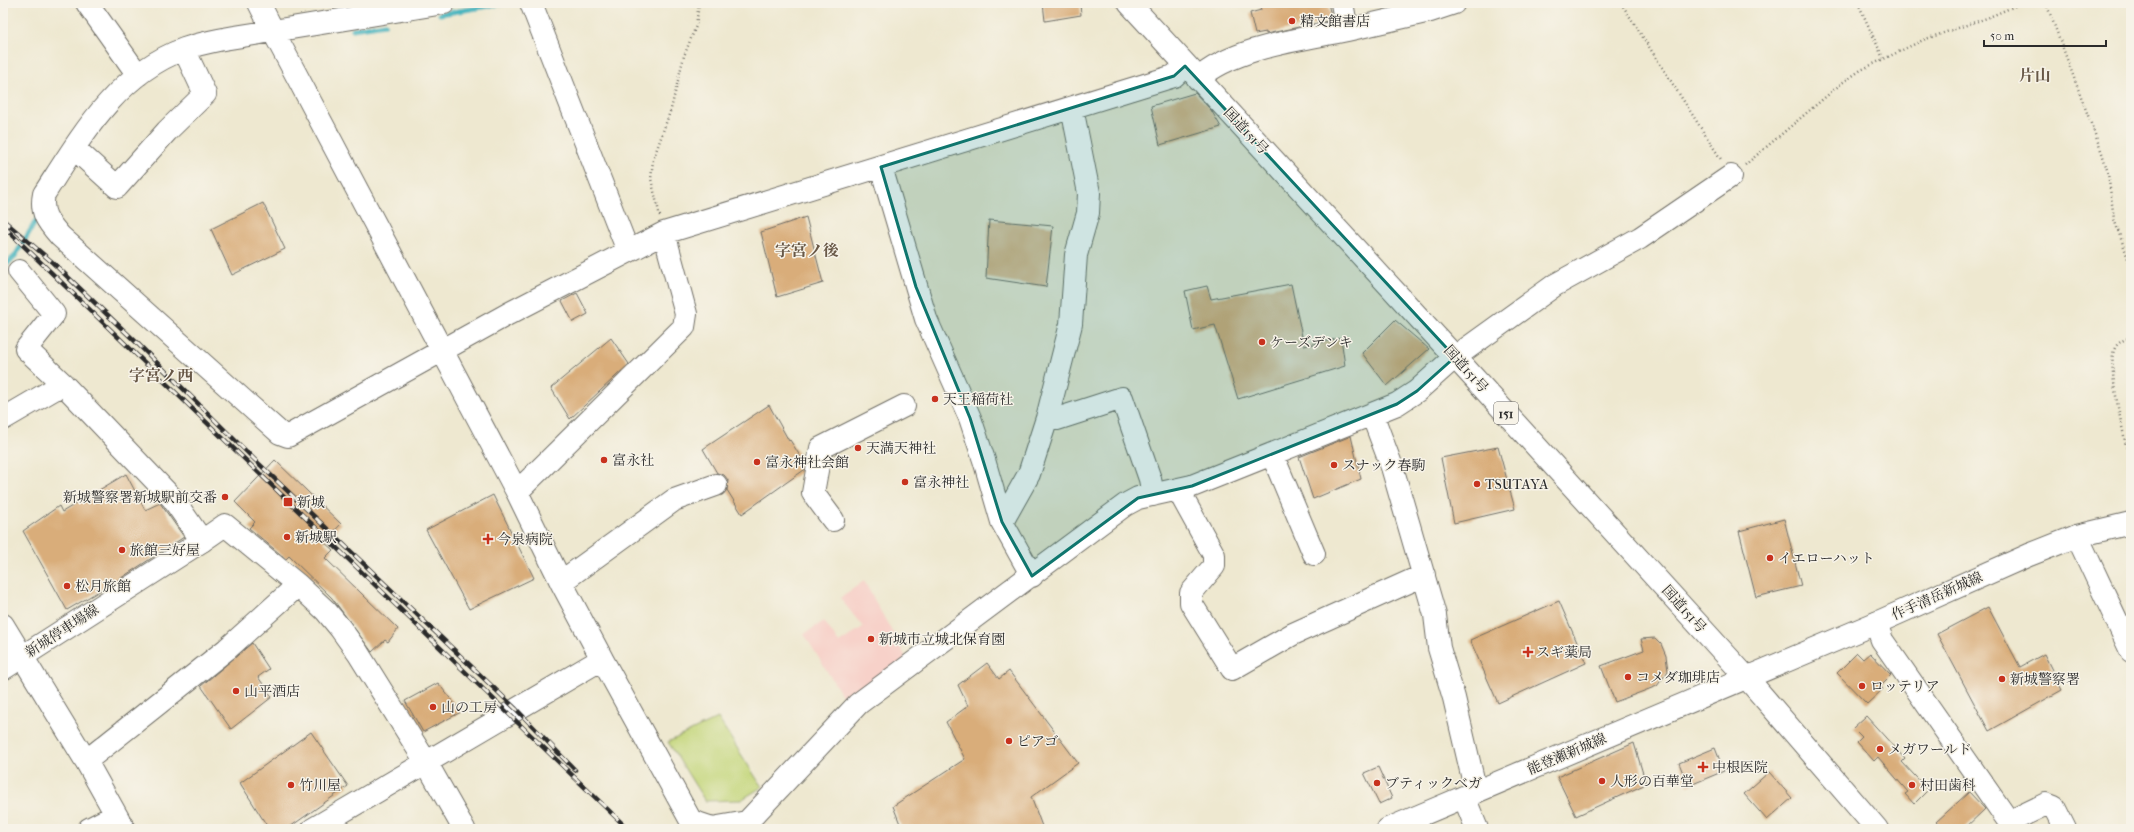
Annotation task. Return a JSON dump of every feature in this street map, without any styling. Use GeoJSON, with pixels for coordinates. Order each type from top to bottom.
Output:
{"type":"FeatureCollection","features":[{"type":"Feature","properties":{"kind":"main road"},"geometry":{"type":"LineString","coordinates":[[87,3],[138,75]]}},
{"type":"Feature","properties":{"kind":"main road"},"geometry":{"type":"LineString","coordinates":[[259,3],[441,351],[517,492],[561,582],[602,659],[691,821],[712,829],[749,826],[858,704],[1125,506],[1138,498],[1180,489],[1397,404],[1417,391],[1455,357],[1555,285],[1640,238],[1732,176]]}},
{"type":"Feature","properties":{"kind":"main road"},"geometry":{"type":"LineString","coordinates":[[444,3],[277,37],[213,41],[187,57],[138,75],[110,100],[94,118],[79,152],[44,194],[43,212],[60,236],[280,433],[288,436],[441,351],[664,233],[1072,108],[1162,78],[1208,70],[1238,55],[1430,11],[1454,3]]}},
{"type":"Feature","properties":{"kind":"main road"},"geometry":{"type":"LineString","coordinates":[[531,3],[628,251]]}},
{"type":"Feature","properties":{"kind":"main road","name":"国道151号"},"geometry":{"type":"LineString","coordinates":[[1129,3],[1191,73],[1455,357],[1746,677],[1877,829]]}},
{"type":"Feature","properties":{"kind":"main road"},"geometry":{"type":"LineString","coordinates":[[1342,3],[1347,30]]}},
{"type":"Feature","properties":{"kind":"main road"},"geometry":{"type":"LineString","coordinates":[[79,152],[117,187],[167,131],[205,94],[187,57]]}},
{"type":"Feature","properties":{"kind":"main road"},"geometry":{"type":"LineString","coordinates":[[1002,522],[1029,474],[1047,418],[1071,324],[1076,255],[1088,213],[1089,193],[1072,108]]}},
{"type":"Feature","properties":{"kind":"main road"},"geometry":{"type":"LineString","coordinates":[[881,167],[924,312],[970,418],[1002,522],[1032,576]]}},
{"type":"Feature","properties":{"kind":"main road"},"geometry":{"type":"LineString","coordinates":[[517,492],[684,327],[686,314],[664,233]]}},
{"type":"Feature","properties":{"kind":"main road"},"geometry":{"type":"LineString","coordinates":[[19,271],[54,314],[26,349],[63,384],[173,499],[202,541]]}},
{"type":"Feature","properties":{"kind":"main road"},"geometry":{"type":"LineString","coordinates":[[3,419],[63,384]]}},
{"type":"Feature","properties":{"kind":"main road"},"geometry":{"type":"LineString","coordinates":[[1047,418],[1057,419],[1122,398],[1150,479],[1153,495]]}},
{"type":"Feature","properties":{"kind":"main road"},"geometry":{"type":"LineString","coordinates":[[833,520],[813,493],[821,448],[904,406]]}},
{"type":"Feature","properties":{"kind":"main road"},"geometry":{"type":"LineString","coordinates":[[1372,414],[1392,467],[1435,615],[1439,648],[1454,698],[1477,829]]}},
{"type":"Feature","properties":{"kind":"main road"},"geometry":{"type":"LineString","coordinates":[[1272,454],[1314,554]]}},
{"type":"Feature","properties":{"kind":"main road"},"geometry":{"type":"LineString","coordinates":[[561,582],[674,500],[716,485]]}},
{"type":"Feature","properties":{"kind":"main road"},"geometry":{"type":"LineString","coordinates":[[1180,489],[1182,497],[1214,555],[1214,566],[1191,593],[1191,603],[1232,670],[1293,634],[1424,575]]}},
{"type":"Feature","properties":{"kind":"main road","name":"作手清岳新城線"},"geometry":{"type":"LineString","coordinates":[[1746,677],[1876,623],[2029,555],[2077,536],[2131,523]]}},
{"type":"Feature","properties":{"kind":"main road","name":"新城停車場線"},"geometry":{"type":"LineString","coordinates":[[3,669],[225,525],[298,585]]}},
{"type":"Feature","properties":{"kind":"main road"},"geometry":{"type":"LineString","coordinates":[[2077,536],[2131,651]]}},
{"type":"Feature","properties":{"kind":"main road"},"geometry":{"type":"LineString","coordinates":[[86,762],[227,649],[298,585],[326,611],[358,653],[426,762],[464,829]]}},
{"type":"Feature","properties":{"kind":"main road"},"geometry":{"type":"LineString","coordinates":[[1876,623],[1882,640],[2007,819],[2013,820],[2046,804],[2054,807],[2065,829]]}},
{"type":"Feature","properties":{"kind":"main road"},"geometry":{"type":"LineString","coordinates":[[3,625],[86,762],[120,822],[90,829]]}},
{"type":"Feature","properties":{"kind":"main road"},"geometry":{"type":"LineString","coordinates":[[313,829],[602,659]]}},
{"type":"Feature","properties":{"kind":"main road","name":"能登瀬新城線"},"geometry":{"type":"LineString","coordinates":[[1388,829],[1746,677]]}},
{"type":"Feature","properties":{"kind":"path"},"geometry":{"type":"LineString","coordinates":[[664,233],[651,179],[653,160],[671,109],[684,56],[696,26],[699,3]]}},
{"type":"Feature","properties":{"kind":"path"},"geometry":{"type":"LineString","coordinates":[[1621,3],[1732,176],[1842,83],[1883,58],[1923,40],[1987,18],[2022,3]]}},
{"type":"Feature","properties":{"kind":"path"},"geometry":{"type":"LineString","coordinates":[[1858,3],[1883,58]]}},
{"type":"Feature","properties":{"kind":"path"},"geometry":{"type":"LineString","coordinates":[[2046,3],[2102,153],[2108,173],[2114,219],[2131,267]]}},
{"type":"Feature","properties":{"kind":"path"},"geometry":{"type":"LineString","coordinates":[[2131,337],[2120,342],[2114,350],[2113,367],[2118,406],[2131,467]]}},
{"type":"Feature","properties":{"kind":"highlighted area"},"geometry":{"type":"Polygon","coordinates":[[[1185,66],[1455,357],[1417,391],[1397,404],[1192,486],[1138,498],[1032,576],[1002,522],[970,418],[916,287],[881,167],[1174,76],[1185,66]]]}},
{"type":"Feature","properties":{"kind":"shaded area","name":"新城市立城北保育園"},"geometry":{"type":"Polygon","coordinates":[[[864,581],[907,659],[848,705],[804,634],[824,621],[839,643],[863,627],[840,598],[864,581]]]}},
{"type":"Feature","properties":{"kind":"green space"},"geometry":{"type":"Polygon","coordinates":[[[718,718],[762,787],[741,800],[705,801],[668,742],[718,718]]]}},
{"type":"Feature","properties":{"kind":"building"},"geometry":{"type":"Polygon","coordinates":[[[1043,3],[1080,3],[1081,15],[1045,21],[1043,3]]]}},
{"type":"Feature","properties":{"kind":"building","name":"精文館書店"},"geometry":{"type":"Polygon","coordinates":[[[1259,3],[1328,3],[1332,20],[1266,34],[1266,32],[1255,34],[1250,13],[1261,10],[1259,3]]]}},
{"type":"Feature","properties":{"kind":"building"},"geometry":{"type":"Polygon","coordinates":[[[1195,93],[1211,110],[1221,127],[1160,145],[1151,106],[1195,93]]]}},
{"type":"Feature","properties":{"kind":"building"},"geometry":{"type":"Polygon","coordinates":[[[263,203],[285,249],[232,275],[211,229],[263,203]]]}},
{"type":"Feature","properties":{"kind":"building"},"geometry":{"type":"Polygon","coordinates":[[[806,217],[823,283],[777,297],[761,232],[806,217]]]}},
{"type":"Feature","properties":{"kind":"building"},"geometry":{"type":"Polygon","coordinates":[[[989,220],[1053,226],[1046,287],[986,278],[989,220]]]}},
{"type":"Feature","properties":{"kind":"building","name":"ケーズデンキ"},"geometry":{"type":"Polygon","coordinates":[[[1291,284],[1304,346],[1341,338],[1345,366],[1238,399],[1215,325],[1193,330],[1185,291],[1207,286],[1211,299],[1291,284]]]}},
{"type":"Feature","properties":{"kind":"building"},"geometry":{"type":"Polygon","coordinates":[[[577,293],[588,314],[573,322],[562,301],[577,293]]]}},
{"type":"Feature","properties":{"kind":"building"},"geometry":{"type":"Polygon","coordinates":[[[1395,320],[1429,349],[1387,386],[1362,353],[1395,320]]]}},
{"type":"Feature","properties":{"kind":"building"},"geometry":{"type":"Polygon","coordinates":[[[611,338],[629,364],[570,419],[551,388],[611,338]]]}},
{"type":"Feature","properties":{"kind":"building","name":"富永神社会館"},"geometry":{"type":"Polygon","coordinates":[[[769,405],[789,441],[790,440],[805,464],[804,470],[742,514],[727,490],[728,480],[724,475],[717,473],[703,449],[769,405]]]}},
{"type":"Feature","properties":{"kind":"building"},"geometry":{"type":"Polygon","coordinates":[[[1351,436],[1361,479],[1313,499],[1299,457],[1351,436]]]}},
{"type":"Feature","properties":{"kind":"building","name":"TSUTAYA"},"geometry":{"type":"Polygon","coordinates":[[[1498,447],[1515,509],[1454,523],[1441,458],[1498,447]]]}},
{"type":"Feature","properties":{"kind":"building"},"geometry":{"type":"Polygon","coordinates":[[[275,460],[341,524],[324,542],[333,550],[325,558],[398,629],[388,642],[385,640],[372,652],[332,598],[289,556],[286,559],[249,528],[255,522],[235,502],[275,460]]]}},
{"type":"Feature","properties":{"kind":"building"},"geometry":{"type":"Polygon","coordinates":[[[126,474],[145,510],[160,503],[184,537],[118,580],[67,610],[23,531],[59,506],[62,512],[126,474]]]}},
{"type":"Feature","properties":{"kind":"building"},"geometry":{"type":"Polygon","coordinates":[[[493,495],[534,578],[469,609],[426,530],[493,495]]]}},
{"type":"Feature","properties":{"kind":"building","name":"イエローハット"},"geometry":{"type":"Polygon","coordinates":[[[1784,519],[1801,586],[1756,597],[1739,531],[1784,519]]]}},
{"type":"Feature","properties":{"kind":"building","name":"スギ薬局"},"geometry":{"type":"Polygon","coordinates":[[[1559,601],[1586,663],[1498,703],[1470,640],[1559,601]]]}},
{"type":"Feature","properties":{"kind":"building"},"geometry":{"type":"Polygon","coordinates":[[[1988,607],[2020,667],[2044,654],[2062,690],[1989,731],[1937,634],[1988,607]]]}},
{"type":"Feature","properties":{"kind":"building","name":"コメダ珈琲店"},"geometry":{"type":"Polygon","coordinates":[[[1655,638],[1661,644],[1666,656],[1668,671],[1657,686],[1615,702],[1601,666],[1644,650],[1641,639],[1655,638]]]}},
{"type":"Feature","properties":{"kind":"building","name":"山平酒店"},"geometry":{"type":"Polygon","coordinates":[[[252,643],[269,669],[258,677],[272,697],[231,729],[201,686],[252,643]]]}},
{"type":"Feature","properties":{"kind":"building"},"geometry":{"type":"Polygon","coordinates":[[[1857,653],[1863,659],[1870,653],[1891,675],[1880,686],[1883,689],[1867,704],[1837,673],[1857,653]]]}},
{"type":"Feature","properties":{"kind":"building","name":"ピアゴ"},"geometry":{"type":"Polygon","coordinates":[[[987,663],[999,679],[1009,671],[1078,763],[1031,797],[1043,829],[902,829],[893,806],[965,759],[946,722],[968,706],[958,685],[987,663]]]}},
{"type":"Feature","properties":{"kind":"building","name":"山の工房"},"geometry":{"type":"Polygon","coordinates":[[[438,683],[461,712],[423,732],[405,701],[438,683]]]}},
{"type":"Feature","properties":{"kind":"building","name":"メガワールド"},"geometry":{"type":"Polygon","coordinates":[[[1866,716],[1905,759],[1902,762],[1928,790],[1914,804],[1905,794],[1908,792],[1878,757],[1874,761],[1857,742],[1862,737],[1853,728],[1866,716]]]}},
{"type":"Feature","properties":{"kind":"building"},"geometry":{"type":"Polygon","coordinates":[[[311,732],[348,786],[287,829],[269,829],[240,783],[311,732]]]}},
{"type":"Feature","properties":{"kind":"building","name":"人形の百華堂"},"geometry":{"type":"Polygon","coordinates":[[[1634,743],[1646,784],[1576,816],[1557,777],[1634,743]]]}},
{"type":"Feature","properties":{"kind":"building"},"geometry":{"type":"Polygon","coordinates":[[[1715,748],[1724,771],[1688,786],[1679,763],[1715,748]]]}},
{"type":"Feature","properties":{"kind":"building","name":"ブティックベガ"},"geometry":{"type":"Polygon","coordinates":[[[1378,767],[1392,798],[1379,804],[1364,773],[1378,767]]]}},
{"type":"Feature","properties":{"kind":"building"},"geometry":{"type":"Polygon","coordinates":[[[1769,772],[1792,798],[1767,820],[1744,794],[1769,772]]]}},
{"type":"Feature","properties":{"kind":"building"},"geometry":{"type":"Polygon","coordinates":[[[1969,792],[1985,809],[1964,829],[1943,829],[1936,822],[1969,792]]]}},
{"type":"Feature","properties":{"kind":"waterway"},"geometry":{"type":"LineString","coordinates":[[440,14],[508,3]]}},
{"type":"Feature","properties":{"kind":"waterway"},"geometry":{"type":"LineString","coordinates":[[353,29],[385,24]]}},
{"type":"Feature","properties":{"kind":"waterway"},"geometry":{"type":"LineString","coordinates":[[3,268],[15,256],[39,216]]}},
{"type":"Feature","properties":{"kind":"railway"},"geometry":{"type":"LineString","coordinates":[[3,220],[51,261],[136,342],[254,459],[516,709],[575,770]]}},
{"type":"Feature","properties":{"kind":"railway"},"geometry":{"type":"LineString","coordinates":[[3,226],[628,829]]}},
{"type":"Feature","properties":{"kind":"place","name":"精文館書店"},"geometry":{"type":"Point","coordinates":[1292,21]}},
{"type":"Feature","properties":{"kind":"place","name":"ケーズデンキ"},"geometry":{"type":"Point","coordinates":[1262,342]}},
{"type":"Feature","properties":{"kind":"place","name":"天王稲荷社"},"geometry":{"type":"Point","coordinates":[935,399]}},
{"type":"Feature","properties":{"kind":"place","name":"天満天神社"},"geometry":{"type":"Point","coordinates":[858,448]}},
{"type":"Feature","properties":{"kind":"place","name":"富永社"},"geometry":{"type":"Point","coordinates":[604,460]}},
{"type":"Feature","properties":{"kind":"place","name":"富永神社会館"},"geometry":{"type":"Point","coordinates":[757,462]}},
{"type":"Feature","properties":{"kind":"place","name":"スナック春駒"},"geometry":{"type":"Point","coordinates":[1334,465]}},
{"type":"Feature","properties":{"kind":"place","name":"富永神社"},"geometry":{"type":"Point","coordinates":[905,482]}},
{"type":"Feature","properties":{"kind":"place","name":"TSUTAYA"},"geometry":{"type":"Point","coordinates":[1477,484]}},
{"type":"Feature","properties":{"kind":"place","name":"新城警察署新城駅前交番"},"geometry":{"type":"Point","coordinates":[225,497]}},
{"type":"Feature","properties":{"kind":"place","name":"新城"},"geometry":{"type":"Point","coordinates":[288,502]}},
{"type":"Feature","properties":{"kind":"place","name":"新城駅"},"geometry":{"type":"Point","coordinates":[287,537]}},
{"type":"Feature","properties":{"kind":"place","name":"今泉病院"},"geometry":{"type":"Point","coordinates":[488,539]}},
{"type":"Feature","properties":{"kind":"place","name":"旅館三好屋"},"geometry":{"type":"Point","coordinates":[122,550]}},
{"type":"Feature","properties":{"kind":"place","name":"イエローハット"},"geometry":{"type":"Point","coordinates":[1770,558]}},
{"type":"Feature","properties":{"kind":"place","name":"松月旅館"},"geometry":{"type":"Point","coordinates":[67,586]}},
{"type":"Feature","properties":{"kind":"place","name":"新城市立城北保育園"},"geometry":{"type":"Point","coordinates":[871,639]}},
{"type":"Feature","properties":{"kind":"place","name":"スギ薬局"},"geometry":{"type":"Point","coordinates":[1528,652]}},
{"type":"Feature","properties":{"kind":"place","name":"コメダ珈琲店"},"geometry":{"type":"Point","coordinates":[1628,677]}},
{"type":"Feature","properties":{"kind":"place","name":"新城警察署"},"geometry":{"type":"Point","coordinates":[2002,679]}},
{"type":"Feature","properties":{"kind":"place","name":"ロッテリア"},"geometry":{"type":"Point","coordinates":[1862,686]}},
{"type":"Feature","properties":{"kind":"place","name":"山平酒店"},"geometry":{"type":"Point","coordinates":[236,691]}},
{"type":"Feature","properties":{"kind":"place","name":"山の工房"},"geometry":{"type":"Point","coordinates":[433,707]}},
{"type":"Feature","properties":{"kind":"place","name":"ピアゴ"},"geometry":{"type":"Point","coordinates":[1009,741]}},
{"type":"Feature","properties":{"kind":"place","name":"メガワールド"},"geometry":{"type":"Point","coordinates":[1880,749]}},
{"type":"Feature","properties":{"kind":"place","name":"中根医院"},"geometry":{"type":"Point","coordinates":[1703,767]}},
{"type":"Feature","properties":{"kind":"place","name":"人形の百華堂"},"geometry":{"type":"Point","coordinates":[1602,781]}},
{"type":"Feature","properties":{"kind":"place","name":"ブティックベガ"},"geometry":{"type":"Point","coordinates":[1377,783]}},
{"type":"Feature","properties":{"kind":"place","name":"竹川屋"},"geometry":{"type":"Point","coordinates":[291,785]}},
{"type":"Feature","properties":{"kind":"place","name":"村田歯科"},"geometry":{"type":"Point","coordinates":[1912,785]}},
{"type":"Feature","properties":{"kind":"district","name":"片山"},"geometry":{"type":"Point","coordinates":[2035,75]}},
{"type":"Feature","properties":{"kind":"district","name":"字宮ノ後"},"geometry":{"type":"Point","coordinates":[807,250]}},
{"type":"Feature","properties":{"kind":"district","name":"字宮ノ西"},"geometry":{"type":"Point","coordinates":[161,375]}}]}
